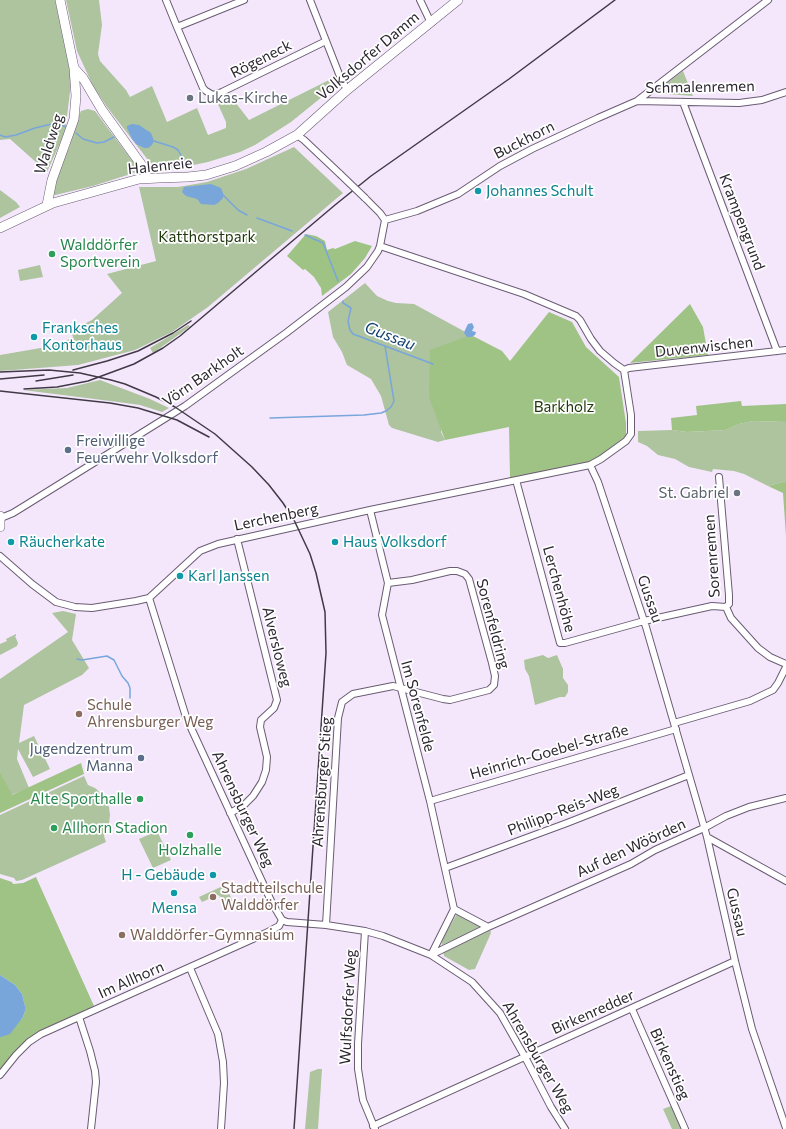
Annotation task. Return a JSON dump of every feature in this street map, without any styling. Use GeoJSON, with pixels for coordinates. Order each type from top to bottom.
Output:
{"type":"FeatureCollection","features":[{"type":"Feature","properties":{"kind":"main road","name":"Waldweg"},"geometry":{"type":"LineString","coordinates":[[47,205],[52,180],[74,119],[76,106],[74,68],[60,0]]}},
{"type":"Feature","properties":{"kind":"main road","name":"Volksdorfer Damm"},"geometry":{"type":"LineString","coordinates":[[297,135],[347,90],[458,0]]}},
{"type":"Feature","properties":{"kind":"main road","name":"Waldweg"},"geometry":{"type":"LineString","coordinates":[[74,68],[83,78],[102,110],[143,167],[147,178]]}},
{"type":"Feature","properties":{"kind":"main road","name":"Halenreie"},"geometry":{"type":"LineString","coordinates":[[0,228],[47,205],[97,192],[130,181],[147,178],[188,178],[215,173],[246,162],[297,135]]}},
{"type":"Feature","properties":{"kind":"street"},"geometry":{"type":"LineString","coordinates":[[166,0],[177,27],[244,0]]}},
{"type":"Feature","properties":{"kind":"street"},"geometry":{"type":"LineString","coordinates":[[310,0],[339,74],[347,90]]}},
{"type":"Feature","properties":{"kind":"street"},"geometry":{"type":"LineString","coordinates":[[420,0],[430,23]]}},
{"type":"Feature","properties":{"kind":"street","name":"Buckhorn"},"geometry":{"type":"LineString","coordinates":[[385,220],[417,211],[458,194],[500,166],[532,149],[637,101],[768,0]]}},
{"type":"Feature","properties":{"kind":"street","name":"Rögeneck"},"geometry":{"type":"LineString","coordinates":[[177,27],[203,88],[213,95],[326,41]]}},
{"type":"Feature","properties":{"kind":"street","name":"Schmalenremen"},"geometry":{"type":"LineString","coordinates":[[637,101],[739,103],[762,100],[786,92]]}},
{"type":"Feature","properties":{"kind":"street","name":"Krampengrund"},"geometry":{"type":"LineString","coordinates":[[683,102],[777,351]]}},
{"type":"Feature","properties":{"kind":"street"},"geometry":{"type":"LineString","coordinates":[[297,135],[365,198],[385,220]]}},
{"type":"Feature","properties":{"kind":"street","name":"Vörn Barkholt"},"geometry":{"type":"LineString","coordinates":[[0,520],[185,406],[286,333],[346,287],[367,267],[378,251],[385,220]]}},
{"type":"Feature","properties":{"kind":"street"},"geometry":{"type":"LineString","coordinates":[[380,246],[524,294],[571,313],[580,320],[600,351],[624,370],[631,415],[631,434],[626,441],[590,465]]}},
{"type":"Feature","properties":{"kind":"street","name":"Duvenwischen"},"geometry":{"type":"LineString","coordinates":[[624,370],[629,368],[746,356],[786,350]]}},
{"type":"Feature","properties":{"kind":"street","name":"Lerchenberg"},"geometry":{"type":"LineString","coordinates":[[149,598],[200,551],[218,544],[370,510],[590,465]]}},
{"type":"Feature","properties":{"kind":"street","name":"Gussau"},"geometry":{"type":"LineString","coordinates":[[590,465],[598,482],[644,621],[690,775],[752,1029],[786,1128]]}},
{"type":"Feature","properties":{"kind":"street","name":"Sorenremen"},"geometry":{"type":"LineString","coordinates":[[719,477],[729,595],[729,604],[726,607]]}},
{"type":"Feature","properties":{"kind":"street","name":"Lerchenhöhe"},"geometry":{"type":"LineString","coordinates":[[516,480],[560,643],[565,643],[644,621]]}},
{"type":"Feature","properties":{"kind":"street","name":"Im Sorenfelde"},"geometry":{"type":"LineString","coordinates":[[370,510],[388,583],[382,615],[430,801],[454,909]]}},
{"type":"Feature","properties":{"kind":"street","name":"Alversloweg"},"geometry":{"type":"LineString","coordinates":[[230,813],[243,806],[253,796],[262,782],[266,770],[267,757],[260,727],[261,720],[274,708],[277,700],[237,539]]}},
{"type":"Feature","properties":{"kind":"street"},"geometry":{"type":"LineString","coordinates":[[0,556],[48,597],[56,602],[74,608],[92,608],[149,598]]}},
{"type":"Feature","properties":{"kind":"street","name":"Sorenfeldring"},"geometry":{"type":"LineString","coordinates":[[388,583],[412,580],[450,571],[457,571],[466,574],[469,579],[495,676],[494,685],[489,690],[450,700],[400,687]]}},
{"type":"Feature","properties":{"kind":"street","name":"Ahrensburger Weg"},"geometry":{"type":"LineString","coordinates":[[149,598],[186,717],[272,903],[282,920],[287,922],[326,925],[366,931],[384,936],[431,955],[472,982],[500,1013],[551,1107],[565,1129]]}},
{"type":"Feature","properties":{"kind":"street"},"geometry":{"type":"LineString","coordinates":[[644,621],[712,606],[726,607],[731,618],[758,648],[786,666]]}},
{"type":"Feature","properties":{"kind":"street","name":"Heinrich-Goebel-Straße"},"geometry":{"type":"LineString","coordinates":[[430,801],[675,726],[750,701],[773,690],[786,666]]}},
{"type":"Feature","properties":{"kind":"street","name":"Ahrensburger Stieg"},"geometry":{"type":"LineString","coordinates":[[326,925],[338,718],[342,702],[353,694],[378,688],[393,686],[400,687]]}},
{"type":"Feature","properties":{"kind":"street","name":"Philipp-Reis-Weg"},"geometry":{"type":"LineString","coordinates":[[445,868],[567,823],[690,775]]}},
{"type":"Feature","properties":{"kind":"street","name":"Auf den Wöörden"},"geometry":{"type":"LineString","coordinates":[[431,955],[488,927],[631,864],[655,850],[704,828],[726,816],[749,807],[786,798]]}},
{"type":"Feature","properties":{"kind":"street"},"geometry":{"type":"LineString","coordinates":[[706,837],[786,881]]}},
{"type":"Feature","properties":{"kind":"street"},"geometry":{"type":"LineString","coordinates":[[431,955],[454,909],[488,927]]}},
{"type":"Feature","properties":{"kind":"street","name":"Im Allhorn"},"geometry":{"type":"LineString","coordinates":[[0,1075],[29,1042],[41,1034],[266,934],[279,926],[282,920]]}},
{"type":"Feature","properties":{"kind":"street","name":"Wulfsdorfer Weg"},"geometry":{"type":"LineString","coordinates":[[366,931],[358,1044],[358,1069],[363,1100],[374,1127]]}},
{"type":"Feature","properties":{"kind":"street","name":"Birkenredder"},"geometry":{"type":"LineString","coordinates":[[374,1127],[735,961]]}},
{"type":"Feature","properties":{"kind":"street"},"geometry":{"type":"LineString","coordinates":[[190,968],[218,1034],[224,1076],[221,1129]]}},
{"type":"Feature","properties":{"kind":"street","name":"Birkenstieg"},"geometry":{"type":"LineString","coordinates":[[632,1009],[685,1129]]}},
{"type":"Feature","properties":{"kind":"street"},"geometry":{"type":"LineString","coordinates":[[79,1017],[95,1071],[96,1082],[90,1128]]}},
{"type":"Feature","properties":{"kind":"green space"},"geometry":{"type":"Polygon","coordinates":[[[0,0],[55,0],[72,76],[65,132],[47,172],[10,139],[0,140],[0,0]]]}},
{"type":"Feature","properties":{"kind":"green space"},"geometry":{"type":"Polygon","coordinates":[[[66,0],[99,0],[102,25],[98,54],[100,61],[126,90],[130,97],[152,86],[167,122],[197,108],[208,135],[226,128],[226,122],[217,102],[232,98],[249,120],[333,78],[333,88],[291,122],[255,145],[240,152],[208,162],[179,168],[155,169],[107,107],[93,86],[77,51],[66,0]]]}},
{"type":"Feature","properties":{"kind":"green space"},"geometry":{"type":"Polygon","coordinates":[[[683,71],[693,96],[654,93],[683,71]]]}},
{"type":"Feature","properties":{"kind":"green space"},"geometry":{"type":"Polygon","coordinates":[[[88,109],[95,111],[140,171],[93,186],[51,196],[56,175],[69,148],[80,113],[81,111],[88,109]]]}},
{"type":"Feature","properties":{"kind":"green space","name":"Katthorstpark"},"geometry":{"type":"Polygon","coordinates":[[[294,147],[343,193],[208,307],[172,332],[135,350],[78,365],[0,371],[0,355],[58,345],[73,337],[71,331],[92,320],[122,293],[107,274],[156,261],[139,187],[178,187],[207,182],[246,169],[294,147]]]}},
{"type":"Feature","properties":{"kind":"green space"},"geometry":{"type":"Polygon","coordinates":[[[0,190],[16,202],[20,207],[0,218],[0,190]]]}},
{"type":"Feature","properties":{"kind":"green space"},"geometry":{"type":"Polygon","coordinates":[[[306,234],[316,236],[325,241],[327,250],[333,248],[335,249],[355,241],[372,246],[365,258],[351,274],[322,296],[321,288],[314,277],[305,269],[303,270],[287,256],[306,234]]]}},
{"type":"Feature","properties":{"kind":"green space"},"geometry":{"type":"Polygon","coordinates":[[[40,265],[43,277],[20,281],[18,270],[40,265]]]}},
{"type":"Feature","properties":{"kind":"green space"},"geometry":{"type":"Polygon","coordinates":[[[365,283],[377,296],[396,303],[414,304],[471,335],[441,432],[445,440],[438,442],[392,428],[389,425],[381,396],[371,379],[347,365],[342,352],[333,337],[328,312],[365,283]]]}},
{"type":"Feature","properties":{"kind":"green space"},"geometry":{"type":"Polygon","coordinates":[[[690,304],[703,327],[708,355],[630,363],[690,304]]]}},
{"type":"Feature","properties":{"kind":"green space","name":"Barkholz"},"geometry":{"type":"Polygon","coordinates":[[[549,312],[572,322],[586,347],[619,377],[626,423],[626,436],[593,461],[510,478],[509,427],[445,440],[429,397],[430,350],[471,335],[502,351],[510,361],[549,312]]]}},
{"type":"Feature","properties":{"kind":"green space"},"geometry":{"type":"Polygon","coordinates":[[[188,325],[190,326],[153,353],[150,348],[188,325]]]}},
{"type":"Feature","properties":{"kind":"green space"},"geometry":{"type":"Polygon","coordinates":[[[100,380],[169,408],[162,412],[140,405],[23,390],[67,388],[100,380]]]}},
{"type":"Feature","properties":{"kind":"green space"},"geometry":{"type":"Polygon","coordinates":[[[741,401],[742,406],[786,404],[786,422],[753,421],[739,424],[726,430],[687,432],[672,430],[671,418],[697,415],[696,406],[741,401]]]}},
{"type":"Feature","properties":{"kind":"green space"},"geometry":{"type":"Polygon","coordinates":[[[753,421],[786,422],[786,481],[768,486],[744,474],[734,471],[713,469],[712,472],[689,467],[675,459],[658,455],[647,446],[638,442],[638,431],[672,430],[687,432],[726,430],[739,424],[753,421]]]}},
{"type":"Feature","properties":{"kind":"green space"},"geometry":{"type":"Polygon","coordinates":[[[786,481],[786,536],[783,493],[768,486],[786,481]]]}},
{"type":"Feature","properties":{"kind":"green space"},"geometry":{"type":"Polygon","coordinates":[[[63,611],[76,614],[72,640],[89,668],[82,675],[24,705],[19,743],[34,736],[50,769],[33,777],[18,749],[17,759],[29,788],[11,795],[0,771],[0,679],[68,632],[52,613],[63,611]]]}},
{"type":"Feature","properties":{"kind":"green space"},"geometry":{"type":"Polygon","coordinates":[[[16,634],[15,636],[18,643],[17,646],[0,655],[0,644],[16,634]]]}},
{"type":"Feature","properties":{"kind":"green space"},"geometry":{"type":"Polygon","coordinates":[[[543,655],[548,658],[557,655],[563,669],[563,678],[568,685],[568,692],[565,697],[560,697],[535,705],[524,660],[543,655]]]}},
{"type":"Feature","properties":{"kind":"green space"},"geometry":{"type":"Polygon","coordinates":[[[81,763],[84,774],[0,813],[0,771],[12,795],[81,763]]]}},
{"type":"Feature","properties":{"kind":"green space","name":"Allhorn Stadion"},"geometry":{"type":"Polygon","coordinates":[[[84,776],[88,785],[95,788],[102,794],[109,807],[109,824],[104,836],[106,842],[22,880],[16,881],[14,878],[0,874],[0,815],[84,776]]]}},
{"type":"Feature","properties":{"kind":"green space"},"geometry":{"type":"Polygon","coordinates":[[[157,831],[171,860],[153,868],[139,839],[157,831]]]}},
{"type":"Feature","properties":{"kind":"green space"},"geometry":{"type":"Polygon","coordinates":[[[36,877],[94,1006],[33,1036],[0,1072],[0,1037],[17,1024],[23,1017],[25,1006],[22,994],[15,985],[0,975],[0,878],[12,882],[13,884],[23,883],[36,877]]]}},
{"type":"Feature","properties":{"kind":"green space"},"geometry":{"type":"Polygon","coordinates":[[[225,885],[237,910],[218,895],[202,902],[199,897],[225,885]]]}},
{"type":"Feature","properties":{"kind":"green space"},"geometry":{"type":"Polygon","coordinates":[[[458,912],[487,925],[442,945],[447,931],[458,912]]]}},
{"type":"Feature","properties":{"kind":"green space"},"geometry":{"type":"Polygon","coordinates":[[[490,929],[491,933],[475,969],[469,970],[444,956],[443,950],[490,929]]]}},
{"type":"Feature","properties":{"kind":"green space"},"geometry":{"type":"Polygon","coordinates":[[[322,1069],[318,1129],[305,1129],[310,1072],[322,1069]]]}},
{"type":"Feature","properties":{"kind":"green space"},"geometry":{"type":"Polygon","coordinates":[[[671,1106],[681,1129],[672,1129],[663,1109],[671,1106]]]}},
{"type":"Feature","properties":{"kind":"water"},"geometry":{"type":"Polygon","coordinates":[[[132,124],[139,125],[151,133],[154,141],[152,145],[148,148],[144,148],[136,144],[127,128],[127,126],[132,124]]]}},
{"type":"Feature","properties":{"kind":"water"},"geometry":{"type":"Polygon","coordinates":[[[211,184],[221,188],[223,193],[223,198],[214,205],[201,204],[197,199],[186,196],[182,192],[184,187],[211,184]]]}},
{"type":"Feature","properties":{"kind":"water"},"geometry":{"type":"Polygon","coordinates":[[[472,323],[474,327],[472,331],[476,332],[475,335],[467,337],[464,333],[465,330],[468,324],[472,323]]]}},
{"type":"Feature","properties":{"kind":"water"},"geometry":{"type":"Polygon","coordinates":[[[0,975],[15,985],[22,994],[25,1006],[23,1017],[10,1034],[1,1037],[0,1037],[0,975]]]}},
{"type":"Feature","properties":{"kind":"waterway","name":"Gussau"},"geometry":{"type":"LineString","coordinates":[[0,135],[5,137],[16,135],[35,128],[56,123],[66,127]]}},
{"type":"Feature","properties":{"kind":"waterway","name":"Gussau"},"geometry":{"type":"LineString","coordinates":[[76,133],[83,139],[97,143],[104,142],[114,137]]}},
{"type":"Feature","properties":{"kind":"waterway","name":"Gussau"},"geometry":{"type":"LineString","coordinates":[[154,141],[178,150],[184,164]]}},
{"type":"Feature","properties":{"kind":"waterway","name":"Gussau"},"geometry":{"type":"LineString","coordinates":[[223,195],[238,210],[247,215]]}},
{"type":"Feature","properties":{"kind":"waterway","name":"Gussau"},"geometry":{"type":"LineString","coordinates":[[257,218],[292,231]]}},
{"type":"Feature","properties":{"kind":"waterway","name":"Gussau"},"geometry":{"type":"LineString","coordinates":[[305,235],[323,243],[338,281]]}},
{"type":"Feature","properties":{"kind":"waterway","name":"Gussau"},"geometry":{"type":"LineString","coordinates":[[343,301],[343,303],[351,308],[348,321],[350,330],[353,334],[433,364]]}},
{"type":"Feature","properties":{"kind":"waterway"},"geometry":{"type":"LineString","coordinates":[[270,418],[364,415],[386,411],[391,407],[394,401],[385,346]]}},
{"type":"Feature","properties":{"kind":"waterway"},"geometry":{"type":"LineString","coordinates":[[77,659],[82,660],[107,656],[114,660],[122,676],[128,683],[130,688],[130,698]]}},
{"type":"Feature","properties":{"kind":"railway"},"geometry":{"type":"LineString","coordinates":[[24,389],[57,387],[88,381],[134,364],[163,348],[180,336],[371,176],[509,79],[615,0]]}},
{"type":"Feature","properties":{"kind":"railway"},"geometry":{"type":"LineString","coordinates":[[73,370],[138,351],[173,333],[191,321]]}},
{"type":"Feature","properties":{"kind":"railway"},"geometry":{"type":"LineString","coordinates":[[0,372],[49,370],[80,373],[125,384],[175,407],[215,434],[252,467],[269,485],[294,520],[310,554],[325,612],[326,653],[294,1129]]}},
{"type":"Feature","properties":{"kind":"railway"},"geometry":{"type":"LineString","coordinates":[[0,379],[44,375]]}},
{"type":"Feature","properties":{"kind":"railway"},"geometry":{"type":"LineString","coordinates":[[36,381],[73,375]]}},
{"type":"Feature","properties":{"kind":"railway"},"geometry":{"type":"LineString","coordinates":[[0,391],[110,403],[138,408],[177,420],[209,437]]}},
{"type":"Feature","properties":{"kind":"place","name":"Lukas-Kirche"},"geometry":{"type":"Point","coordinates":[190,98]}},
{"type":"Feature","properties":{"kind":"place","name":"Johannes Schult"},"geometry":{"type":"Point","coordinates":[478,191]}},
{"type":"Feature","properties":{"kind":"place","name":"Walddörfer Sportverein"},"geometry":{"type":"Point","coordinates":[52,254]}},
{"type":"Feature","properties":{"kind":"place","name":"Franksches Kontorhaus"},"geometry":{"type":"Point","coordinates":[34,337]}},
{"type":"Feature","properties":{"kind":"place","name":"Freiwillige Feuerwehr Volksdorf"},"geometry":{"type":"Point","coordinates":[68,450]}},
{"type":"Feature","properties":{"kind":"place","name":"St. Gabriel"},"geometry":{"type":"Point","coordinates":[737,493]}},
{"type":"Feature","properties":{"kind":"place","name":"Räucherkate"},"geometry":{"type":"Point","coordinates":[11,542]}},
{"type":"Feature","properties":{"kind":"place","name":"Haus Volksdorf"},"geometry":{"type":"Point","coordinates":[335,542]}},
{"type":"Feature","properties":{"kind":"place","name":"Karl Janssen"},"geometry":{"type":"Point","coordinates":[180,576]}},
{"type":"Feature","properties":{"kind":"place","name":"Schule Ahrensburger Weg"},"geometry":{"type":"Point","coordinates":[79,714]}},
{"type":"Feature","properties":{"kind":"place","name":"Jugendzentrum Manna"},"geometry":{"type":"Point","coordinates":[141,758]}},
{"type":"Feature","properties":{"kind":"place","name":"Alte Sporthalle"},"geometry":{"type":"Point","coordinates":[140,799]}},
{"type":"Feature","properties":{"kind":"place","name":"Allhorn Stadion"},"geometry":{"type":"Point","coordinates":[54,828]}},
{"type":"Feature","properties":{"kind":"place","name":"Holzhalle"},"geometry":{"type":"Point","coordinates":[190,835]}},
{"type":"Feature","properties":{"kind":"place","name":"H - Gebäude"},"geometry":{"type":"Point","coordinates":[213,875]}},
{"type":"Feature","properties":{"kind":"place","name":"Mensa"},"geometry":{"type":"Point","coordinates":[174,893]}},
{"type":"Feature","properties":{"kind":"place","name":"Stadtteilschule Walddörfer"},"geometry":{"type":"Point","coordinates":[213,897]}},
{"type":"Feature","properties":{"kind":"place","name":"Walddörfer-Gymnasium"},"geometry":{"type":"Point","coordinates":[122,935]}}]}
